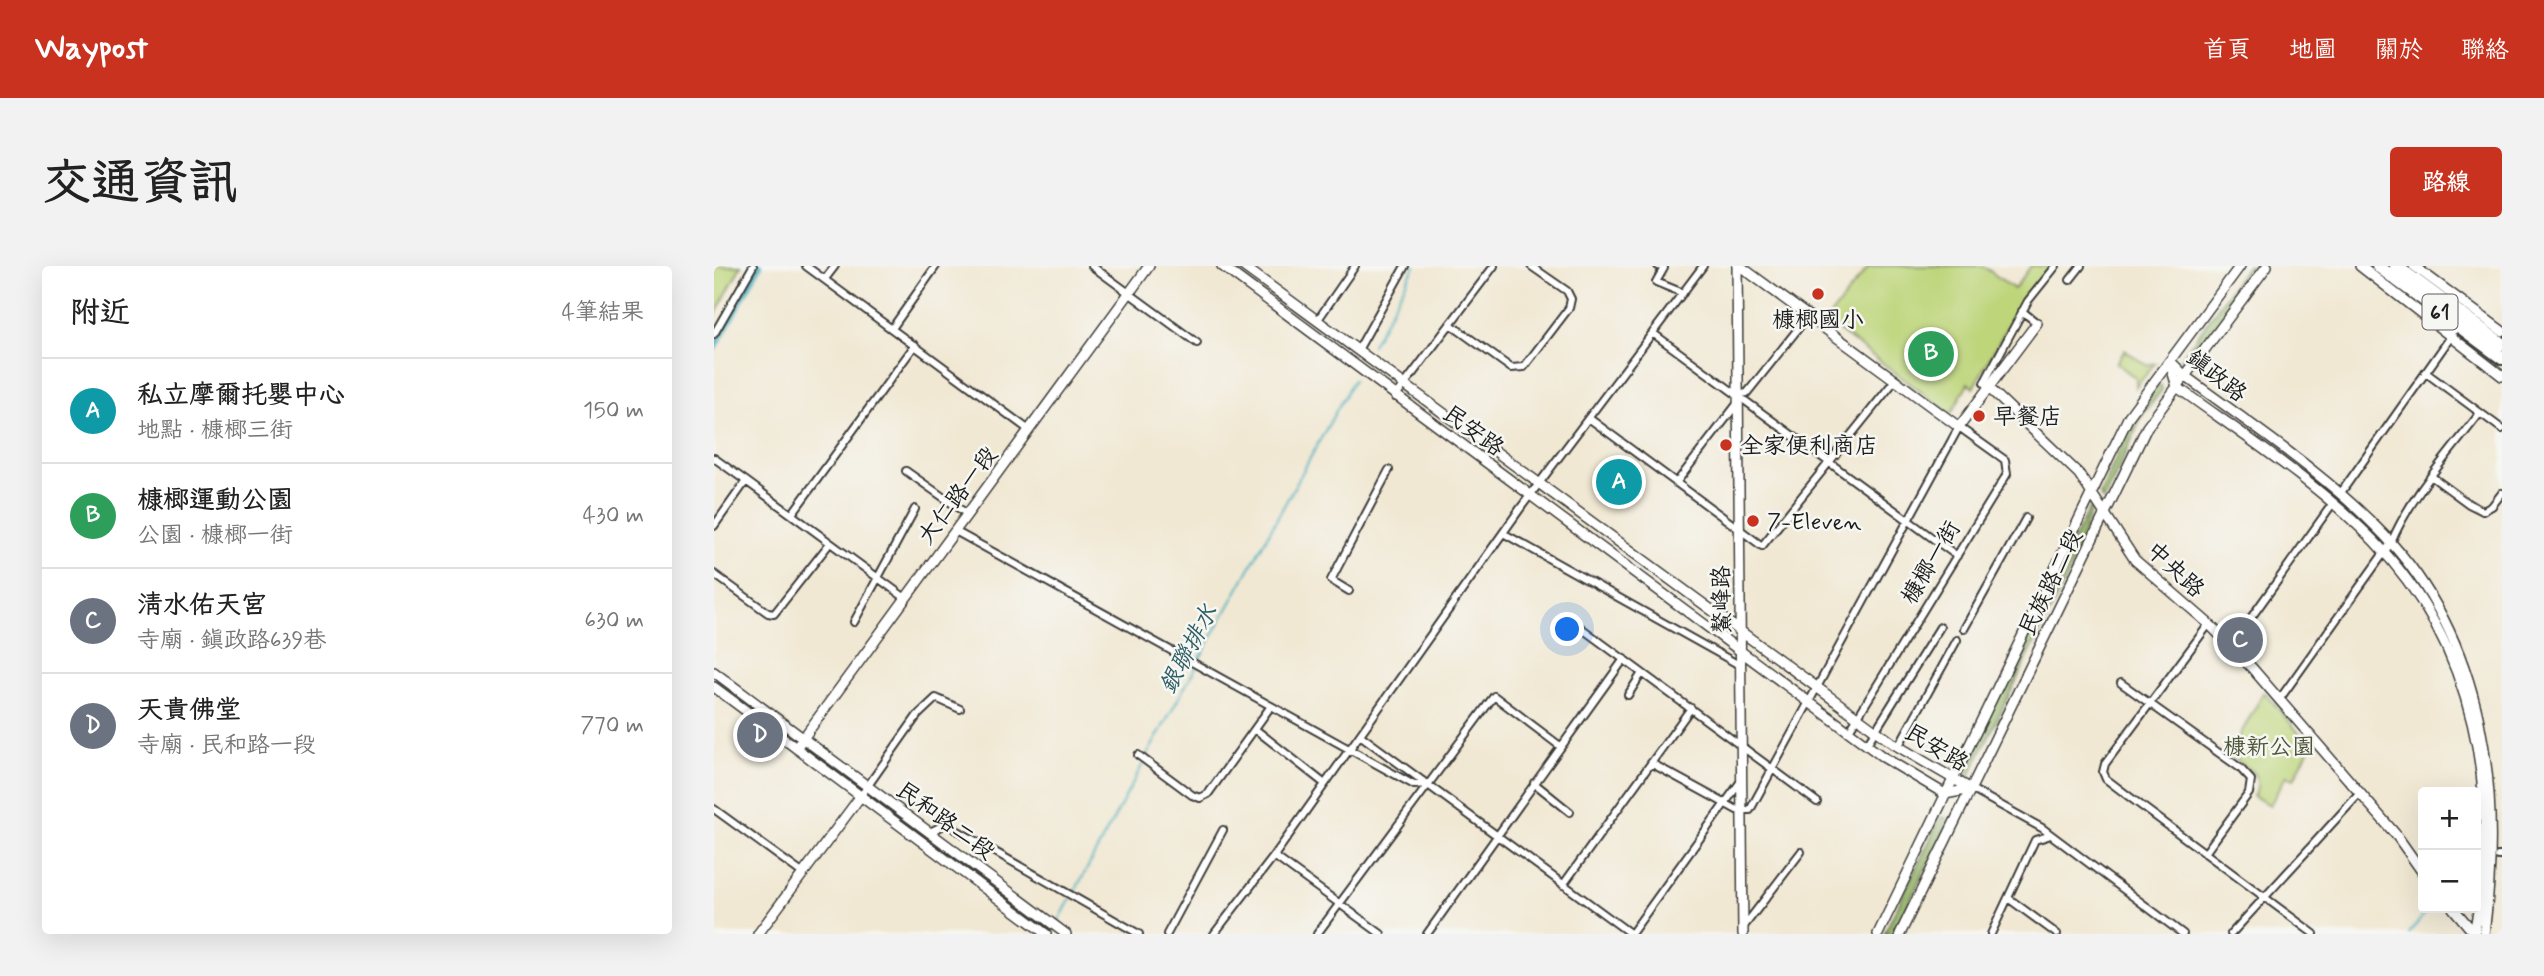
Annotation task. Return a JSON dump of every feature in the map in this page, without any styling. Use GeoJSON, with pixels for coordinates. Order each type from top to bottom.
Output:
{"type":"FeatureCollection","features":[{"type":"Feature","properties":{"kind":"highway","name":"61"},"geometry":{"type":"LineString","coordinates":[[2378,266],[2502,358]]}},
{"type":"Feature","properties":{"kind":"highway","name":"61"},"geometry":{"type":"LineString","coordinates":[[2396,266],[2502,344]]}},
{"type":"Feature","properties":{"kind":"highway"},"geometry":{"type":"LineString","coordinates":[[2474,337],[2502,364]]}},
{"type":"Feature","properties":{"kind":"street"},"geometry":{"type":"LineString","coordinates":[[714,334],[753,266]]}},
{"type":"Feature","properties":{"kind":"street"},"geometry":{"type":"LineString","coordinates":[[806,266],[893,327],[1029,430]]}},
{"type":"Feature","properties":{"kind":"street"},"geometry":{"type":"LineString","coordinates":[[825,279],[835,266]]}},
{"type":"Feature","properties":{"kind":"street"},"geometry":{"type":"LineString","coordinates":[[893,327],[936,266]]}},
{"type":"Feature","properties":{"kind":"street"},"geometry":{"type":"LineString","coordinates":[[1093,266],[1197,343]]}},
{"type":"Feature","properties":{"kind":"street","name":"大仁路一段"},"geometry":{"type":"LineString","coordinates":[[796,748],[1149,266]]}},
{"type":"Feature","properties":{"kind":"street","name":"民安路"},"geometry":{"type":"LineString","coordinates":[[1222,266],[1395,397],[1867,744],[1945,794],[1971,789]]}},
{"type":"Feature","properties":{"kind":"street","name":"民安路"},"geometry":{"type":"LineString","coordinates":[[1243,266],[1898,747],[1971,789]]}},
{"type":"Feature","properties":{"kind":"street"},"geometry":{"type":"LineString","coordinates":[[1310,332],[1355,266]]}},
{"type":"Feature","properties":{"kind":"street"},"geometry":{"type":"LineString","coordinates":[[1358,350],[1405,266]]}},
{"type":"Feature","properties":{"kind":"street"},"geometry":{"type":"LineString","coordinates":[[1395,397],[1494,266]]}},
{"type":"Feature","properties":{"kind":"street"},"geometry":{"type":"LineString","coordinates":[[1450,324],[1511,369],[1524,367],[1569,307],[1571,299],[1567,291],[1531,266]]}},
{"type":"Feature","properties":{"kind":"street"},"geometry":{"type":"LineString","coordinates":[[1214,934],[1274,856],[1530,495],[1703,266]]}},
{"type":"Feature","properties":{"kind":"street","name":"槺榔一街"},"geometry":{"type":"LineString","coordinates":[[1739,266],[1959,426],[2004,460],[2008,468],[1849,731]]}},
{"type":"Feature","properties":{"kind":"street","name":"鰲峰路"},"geometry":{"type":"LineString","coordinates":[[1739,266],[1737,399],[1743,747],[1742,932]]}},
{"type":"Feature","properties":{"kind":"street"},"geometry":{"type":"LineString","coordinates":[[1988,387],[1984,383],[2022,311],[2056,266]]}},
{"type":"Feature","properties":{"kind":"street"},"geometry":{"type":"LineString","coordinates":[[2070,280],[2081,266]]}},
{"type":"Feature","properties":{"kind":"street","name":"民族路二段"},"geometry":{"type":"LineString","coordinates":[[1878,934],[2129,416],[2240,266]]}},
{"type":"Feature","properties":{"kind":"street","name":"民族路二段"},"geometry":{"type":"LineString","coordinates":[[1900,934],[2147,427],[2267,266]]}},
{"type":"Feature","properties":{"kind":"street"},"geometry":{"type":"LineString","coordinates":[[2360,266],[2502,364]]}},
{"type":"Feature","properties":{"kind":"street"},"geometry":{"type":"LineString","coordinates":[[1663,267],[1657,282],[1683,293]]}},
{"type":"Feature","properties":{"kind":"street"},"geometry":{"type":"LineString","coordinates":[[2416,268],[2502,331]]}},
{"type":"Feature","properties":{"kind":"street"},"geometry":{"type":"LineString","coordinates":[[2416,268],[2502,338]]}},
{"type":"Feature","properties":{"kind":"street"},"geometry":{"type":"LineString","coordinates":[[2399,295],[2450,338],[2502,376]]}},
{"type":"Feature","properties":{"kind":"street"},"geometry":{"type":"LineString","coordinates":[[1651,763],[1725,804],[1750,810],[1959,426],[2037,323],[2022,311]]}},
{"type":"Feature","properties":{"kind":"street"},"geometry":{"type":"LineString","coordinates":[[1676,483],[1737,399],[1747,393],[1809,315]]}},
{"type":"Feature","properties":{"kind":"street"},"geometry":{"type":"LineString","coordinates":[[1654,334],[1737,399],[1956,556]]}},
{"type":"Feature","properties":{"kind":"street"},"geometry":{"type":"LineString","coordinates":[[2340,494],[2450,338]]}},
{"type":"Feature","properties":{"kind":"street"},"geometry":{"type":"LineString","coordinates":[[792,514],[915,345]]}},
{"type":"Feature","properties":{"kind":"street","name":"鎮政路"},"geometry":{"type":"LineString","coordinates":[[2170,361],[2185,376],[2340,494],[2392,543],[2418,575],[2455,635],[2472,673],[2492,749],[2499,803],[2500,856],[2477,934]]}},
{"type":"Feature","properties":{"kind":"street","name":"鎮政路"},"geometry":{"type":"LineString","coordinates":[[2170,361],[2177,387],[2333,503],[2384,553],[2409,580],[2442,633],[2473,710],[2482,750],[2489,830],[2477,934]]}},
{"type":"Feature","properties":{"kind":"street"},"geometry":{"type":"LineString","coordinates":[[2425,372],[2502,429]]}},
{"type":"Feature","properties":{"kind":"street"},"geometry":{"type":"LineString","coordinates":[[1590,419],[1762,546],[1896,379]]}},
{"type":"Feature","properties":{"kind":"street","name":"中央路"},"geometry":{"type":"LineString","coordinates":[[1988,387],[2079,474],[2138,563],[2224,638],[2360,793],[2418,867]]}},
{"type":"Feature","properties":{"kind":"street"},"geometry":{"type":"LineString","coordinates":[[2279,700],[2392,543],[2400,522],[2431,476],[2480,413]]}},
{"type":"Feature","properties":{"kind":"street"},"geometry":{"type":"LineString","coordinates":[[714,458],[904,597]]}},
{"type":"Feature","properties":{"kind":"street"},"geometry":{"type":"LineString","coordinates":[[1349,591],[1331,580],[1389,470]]}},
{"type":"Feature","properties":{"kind":"street"},"geometry":{"type":"LineString","coordinates":[[906,471],[967,514]]}},
{"type":"Feature","properties":{"kind":"street"},"geometry":{"type":"LineString","coordinates":[[2431,476],[2476,509],[2483,511],[2492,506],[2502,493]]}},
{"type":"Feature","properties":{"kind":"street"},"geometry":{"type":"LineString","coordinates":[[714,526],[746,481]]}},
{"type":"Feature","properties":{"kind":"street"},"geometry":{"type":"LineString","coordinates":[[2224,638],[2248,622],[2333,503]]}},
{"type":"Feature","properties":{"kind":"street"},"geometry":{"type":"LineString","coordinates":[[854,622],[915,509]]}},
{"type":"Feature","properties":{"kind":"street"},"geometry":{"type":"LineString","coordinates":[[1964,629],[2026,519]]}},
{"type":"Feature","properties":{"kind":"street"},"geometry":{"type":"LineString","coordinates":[[955,531],[1414,785],[1428,784]]}},
{"type":"Feature","properties":{"kind":"street"},"geometry":{"type":"LineString","coordinates":[[1503,533],[1741,666]]}},
{"type":"Feature","properties":{"kind":"street"},"geometry":{"type":"LineString","coordinates":[[714,574],[774,614],[781,609],[830,543]]}},
{"type":"Feature","properties":{"kind":"street"},"geometry":{"type":"LineString","coordinates":[[1569,619],[1817,802]]}},
{"type":"Feature","properties":{"kind":"street"},"geometry":{"type":"LineString","coordinates":[[2209,624],[2105,764],[2103,772],[2106,779],[2314,934]]}},
{"type":"Feature","properties":{"kind":"street"},"geometry":{"type":"LineString","coordinates":[[1867,744],[1940,627]]}},
{"type":"Feature","properties":{"kind":"street"},"geometry":{"type":"LineString","coordinates":[[1898,747],[1957,640]]}},
{"type":"Feature","properties":{"kind":"street"},"geometry":{"type":"LineString","coordinates":[[1427,934],[1496,834],[1624,659]]}},
{"type":"Feature","properties":{"kind":"street","name":"民和路二段"},"geometry":{"type":"LineString","coordinates":[[714,672],[867,787],[932,831],[1066,934]]}},
{"type":"Feature","properties":{"kind":"street"},"geometry":{"type":"LineString","coordinates":[[1628,695],[1642,673]]}},
{"type":"Feature","properties":{"kind":"street"},"geometry":{"type":"LineString","coordinates":[[2121,683],[2240,768],[2252,783],[2205,853]]}},
{"type":"Feature","properties":{"kind":"street","name":"民和路二段"},"geometry":{"type":"LineString","coordinates":[[714,687],[1046,934]]}},
{"type":"Feature","properties":{"kind":"street"},"geometry":{"type":"LineString","coordinates":[[1317,934],[1494,696],[1560,746]]}},
{"type":"Feature","properties":{"kind":"street"},"geometry":{"type":"LineString","coordinates":[[758,934],[917,716],[936,698],[960,709]]}},
{"type":"Feature","properties":{"kind":"street"},"geometry":{"type":"LineString","coordinates":[[1140,756],[1192,795],[1200,798],[1208,794],[1271,706]]}},
{"type":"Feature","properties":{"kind":"street"},"geometry":{"type":"LineString","coordinates":[[1563,885],[1691,708]]}},
{"type":"Feature","properties":{"kind":"street"},"geometry":{"type":"LineString","coordinates":[[1255,729],[1325,784]]}},
{"type":"Feature","properties":{"kind":"street"},"geometry":{"type":"LineString","coordinates":[[1360,735],[1631,934],[1742,780]]}},
{"type":"Feature","properties":{"kind":"street"},"geometry":{"type":"LineString","coordinates":[[1534,783],[1570,812]]}},
{"type":"Feature","properties":{"kind":"street"},"geometry":{"type":"LineString","coordinates":[[1971,789],[2042,828],[2048,836],[2183,934]]}},
{"type":"Feature","properties":{"kind":"street"},"geometry":{"type":"LineString","coordinates":[[2232,934],[2360,793]]}},
{"type":"Feature","properties":{"kind":"street"},"geometry":{"type":"LineString","coordinates":[[714,809],[802,873]]}},
{"type":"Feature","properties":{"kind":"street"},"geometry":{"type":"LineString","coordinates":[[932,831],[946,824],[1139,934]]}},
{"type":"Feature","properties":{"kind":"street"},"geometry":{"type":"LineString","coordinates":[[1167,934],[1223,830]]}},
{"type":"Feature","properties":{"kind":"street"},"geometry":{"type":"LineString","coordinates":[[1991,934],[2035,840],[2048,836]]}},
{"type":"Feature","properties":{"kind":"street"},"geometry":{"type":"LineString","coordinates":[[1742,932],[1801,852]]}},
{"type":"Feature","properties":{"kind":"street"},"geometry":{"type":"LineString","coordinates":[[1274,856],[1381,934]]}},
{"type":"Feature","properties":{"kind":"street"},"geometry":{"type":"LineString","coordinates":[[973,880],[982,870]]}},
{"type":"Feature","properties":{"kind":"street"},"geometry":{"type":"LineString","coordinates":[[2008,898],[2057,934]]}},
{"type":"Feature","properties":{"kind":"street"},"geometry":{"type":"LineString","coordinates":[[2458,913],[2477,934]]}},
{"type":"Feature","properties":{"kind":"green space"},"geometry":{"type":"Polygon","coordinates":[[[714,266],[741,266],[714,317],[714,266]]]}},
{"type":"Feature","properties":{"kind":"green space"},"geometry":{"type":"Polygon","coordinates":[[[1869,266],[1983,266],[2014,289],[2031,266],[2052,266],[2024,297],[1973,388],[1968,383],[1951,414],[1826,321],[1869,266]]]}},
{"type":"Feature","properties":{"kind":"green space"},"geometry":{"type":"Polygon","coordinates":[[[2247,266],[2258,266],[2185,366],[2180,367],[2179,362],[2247,266]]]}},
{"type":"Feature","properties":{"kind":"green space"},"geometry":{"type":"Polygon","coordinates":[[[2125,350],[2146,365],[2155,363],[2136,387],[2136,378],[2116,363],[2125,350]]]}},
{"type":"Feature","properties":{"kind":"green space"},"geometry":{"type":"Polygon","coordinates":[[[2161,385],[2162,390],[2142,416],[2106,497],[2102,500],[2100,495],[2127,432],[2156,386],[2161,385]]]}},
{"type":"Feature","properties":{"kind":"green space"},"geometry":{"type":"Polygon","coordinates":[[[2092,508],[2067,577],[1968,779],[1961,779],[1968,756],[2088,510],[2092,508]]]}},
{"type":"Feature","properties":{"kind":"green space","name":"槺新公園"},"geometry":{"type":"Polygon","coordinates":[[[2264,692],[2310,746],[2294,779],[2286,776],[2270,805],[2253,796],[2257,782],[2252,771],[2229,755],[2264,692]]]}},
{"type":"Feature","properties":{"kind":"green space"},"geometry":{"type":"Polygon","coordinates":[[[1941,817],[1947,818],[1945,828],[1894,934],[1884,934],[1941,817]]]}},
{"type":"Feature","properties":{"kind":"waterway"},"geometry":{"type":"LineString","coordinates":[[714,348],[759,266]]}},
{"type":"Feature","properties":{"kind":"waterway","name":"銀聯排水"},"geometry":{"type":"LineString","coordinates":[[1372,345],[1415,266]]}},
{"type":"Feature","properties":{"kind":"waterway","name":"銀聯排水"},"geometry":{"type":"LineString","coordinates":[[1198,662],[1353,380]]}},
{"type":"Feature","properties":{"kind":"waterway","name":"銀聯排水"},"geometry":{"type":"LineString","coordinates":[[1146,757],[1196,667]]}},
{"type":"Feature","properties":{"kind":"waterway","name":"銀聯排水"},"geometry":{"type":"LineString","coordinates":[[1074,893],[1144,762]]}},
{"type":"Feature","properties":{"kind":"waterway","name":"銀聯排水"},"geometry":{"type":"LineString","coordinates":[[1057,924],[1071,898]]}},
{"type":"Feature","properties":{"kind":"waterway"},"geometry":{"type":"LineString","coordinates":[[2409,934],[2425,913]]}},
{"type":"Feature","properties":{"kind":"place","name":"槺榔國小"},"geometry":{"type":"Point","coordinates":[1818,294]}},
{"type":"Feature","properties":{"kind":"place","name":"槺榔運動公園"},"geometry":{"type":"Point","coordinates":[1931,354]}},
{"type":"Feature","properties":{"kind":"place","name":"早餐店"},"geometry":{"type":"Point","coordinates":[1979,416]}},
{"type":"Feature","properties":{"kind":"place","name":"全家便利商店"},"geometry":{"type":"Point","coordinates":[1726,445]}},
{"type":"Feature","properties":{"kind":"place","name":"私立摩爾托嬰中心"},"geometry":{"type":"Point","coordinates":[1619,482]}},
{"type":"Feature","properties":{"kind":"place","name":"7-Eleven"},"geometry":{"type":"Point","coordinates":[1753,521]}},
{"type":"Feature","properties":{"kind":"place","name":"清水佑天宮"},"geometry":{"type":"Point","coordinates":[2240,640]}},
{"type":"Feature","properties":{"kind":"place","name":"天貴佛堂"},"geometry":{"type":"Point","coordinates":[760,735]}}]}
